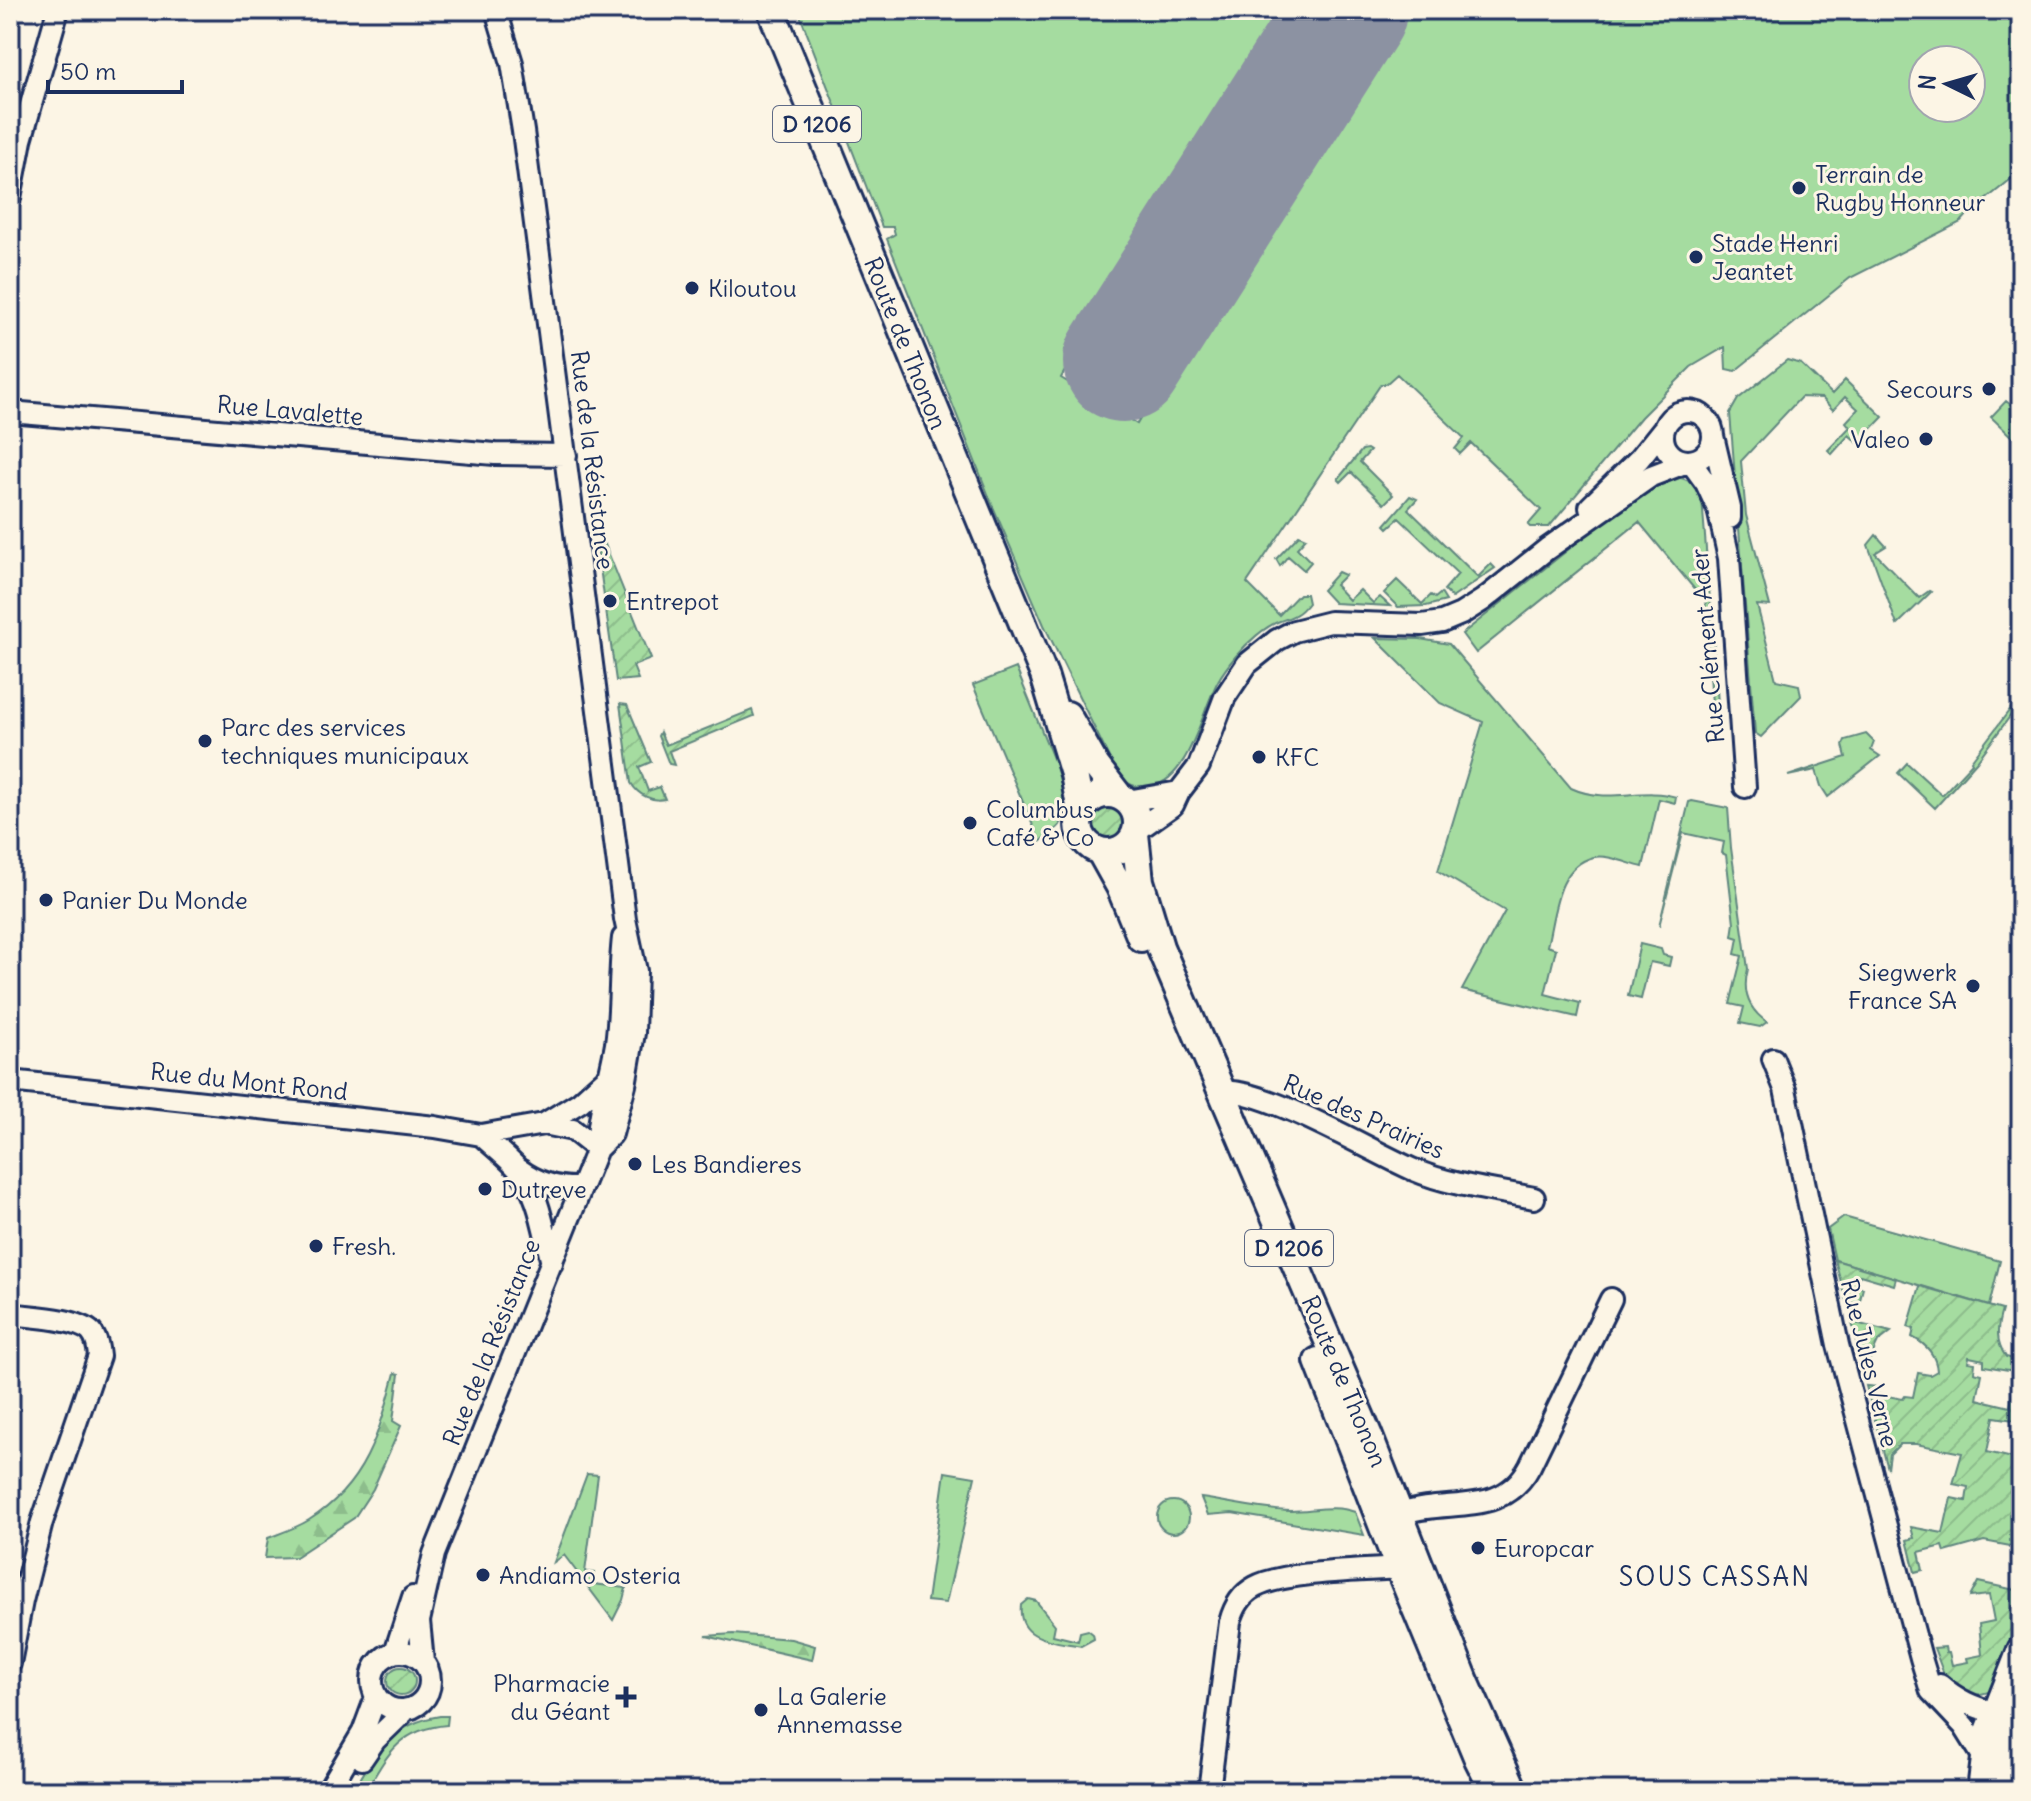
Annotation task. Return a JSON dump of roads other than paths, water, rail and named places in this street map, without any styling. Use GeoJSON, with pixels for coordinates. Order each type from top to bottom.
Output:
{"type":"FeatureCollection","features":[{"type":"Feature","properties":{"kind":"main road","name":"Route de Thonon"},"geometry":{"type":"LineString","coordinates":[[771,10],[1044,675],[1074,774],[1081,812]]}},
{"type":"Feature","properties":{"kind":"main road","name":"Route de Thonon"},"geometry":{"type":"LineString","coordinates":[[1044,675],[1096,766],[1123,798]]}},
{"type":"Feature","properties":{"kind":"main road"},"geometry":{"type":"LineString","coordinates":[[1106,794],[1123,798],[1136,814],[1136,832],[1122,848],[1110,852],[1092,847],[1083,838],[1079,825],[1086,804],[1106,794]]}},
{"type":"Feature","properties":{"kind":"main road","name":"Route de Thonon"},"geometry":{"type":"LineString","coordinates":[[1136,832],[1140,881],[1160,947],[1222,1092],[1388,1511],[1399,1568],[1494,1791]]}},
{"type":"Feature","properties":{"kind":"main road","name":"Route de Thonon"},"geometry":{"type":"LineString","coordinates":[[1100,851],[1126,901],[1327,1383],[1514,1791]]}},
{"type":"Feature","properties":{"kind":"main road"},"geometry":{"type":"LineString","coordinates":[[1981,1791],[1984,1758],[1996,1713],[2021,1650]]}},
{"type":"Feature","properties":{"kind":"main road"},"geometry":{"type":"LineString","coordinates":[[1999,1791],[2004,1754],[2021,1701]]}},
{"type":"Feature","properties":{"kind":"street"},"geometry":{"type":"LineString","coordinates":[[10,198],[21,140],[58,10]]}},
{"type":"Feature","properties":{"kind":"street","name":"Rue de la Résistance"},"geometry":{"type":"LineString","coordinates":[[496,10],[509,50],[517,94],[625,919],[636,971],[634,1033],[628,1069],[612,1134],[597,1149]]}},
{"type":"Feature","properties":{"kind":"street"},"geometry":{"type":"LineString","coordinates":[[1547,549],[1639,459],[1671,417],[1689,410],[1706,418],[1713,435],[1730,508],[1729,558]]}},
{"type":"Feature","properties":{"kind":"street","name":"Rue Lavalette"},"geometry":{"type":"LineString","coordinates":[[10,412],[495,454],[566,455]]}},
{"type":"Feature","properties":{"kind":"street","name":"Rue Clément Ader"},"geometry":{"type":"LineString","coordinates":[[1663,429],[1662,439],[1668,452],[1678,459],[1690,461],[1706,483],[1718,509],[1729,558],[1745,787]]}},
{"type":"Feature","properties":{"kind":"street"},"geometry":{"type":"LineString","coordinates":[[1136,832],[1171,807],[1199,766],[1225,697],[1247,664],[1277,640],[1294,631],[1330,622],[1402,626],[1442,622],[1483,600],[1547,549],[1651,476],[1702,457],[1708,451],[1713,435]]}},
{"type":"Feature","properties":{"kind":"street"},"geometry":{"type":"LineString","coordinates":[[1123,798],[1179,792]]}},
{"type":"Feature","properties":{"kind":"street","name":"Rue de la Résistance"},"geometry":{"type":"LineString","coordinates":[[395,1652],[418,1582],[434,1554],[597,1149],[598,1124],[611,1074],[618,1025],[625,919]]}},
{"type":"Feature","properties":{"kind":"street","name":"Rue Jules Verne"},"geometry":{"type":"LineString","coordinates":[[1779,1055],[1838,1345],[1880,1512],[1931,1691],[1964,1726],[1984,1758]]}},
{"type":"Feature","properties":{"kind":"street","name":"Rue du Mont Rond"},"geometry":{"type":"LineString","coordinates":[[11,1080],[435,1127],[481,1135],[544,1124],[580,1102],[611,1074]]}},
{"type":"Feature","properties":{"kind":"street","name":"Rue des Prairies"},"geometry":{"type":"LineString","coordinates":[[1222,1092],[1233,1090],[1293,1111],[1416,1171],[1440,1179],[1534,1198]]}},
{"type":"Feature","properties":{"kind":"street","name":"Rue du Mont Rond"},"geometry":{"type":"LineString","coordinates":[[544,1124],[573,1130],[597,1149]]}},
{"type":"Feature","properties":{"kind":"street"},"geometry":{"type":"LineString","coordinates":[[481,1135],[520,1170],[544,1184],[581,1188]]}},
{"type":"Feature","properties":{"kind":"street"},"geometry":{"type":"LineString","coordinates":[[520,1170],[538,1209],[552,1263]]}},
{"type":"Feature","properties":{"kind":"street"},"geometry":{"type":"LineString","coordinates":[[1388,1511],[1490,1502],[1506,1495],[1516,1486],[1530,1466],[1611,1299]]}},
{"type":"Feature","properties":{"kind":"street"},"geometry":{"type":"LineString","coordinates":[[10,1314],[78,1325],[90,1332],[97,1342],[99,1356],[42,1522],[10,1663]]}},
{"type":"Feature","properties":{"kind":"street","name":"Rue de la Résistance"},"geometry":{"type":"LineString","coordinates":[[423,1662],[419,1629],[434,1554]]}},
{"type":"Feature","properties":{"kind":"street"},"geometry":{"type":"LineString","coordinates":[[1209,1791],[1230,1622],[1240,1599],[1252,1588],[1272,1581],[1399,1568]]}},
{"type":"Feature","properties":{"kind":"street"},"geometry":{"type":"LineString","coordinates":[[343,1791],[375,1740],[407,1709],[420,1703],[429,1689],[429,1673],[423,1662],[412,1654],[395,1652],[383,1658],[373,1672],[372,1684],[376,1697],[390,1708],[407,1709]]}},
{"type":"Feature","properties":{"kind":"street"},"geometry":{"type":"LineString","coordinates":[[1927,1677],[1970,1706],[1996,1713],[2003,1730],[1992,1791]]}},
{"type":"Feature","properties":{"kind":"street"},"geometry":{"type":"LineString","coordinates":[[328,1791],[363,1732],[376,1697]]}},
{"type":"Feature","properties":{"kind":"place","name":"Terrain de Rugby Honneur"},"geometry":{"type":"Point","coordinates":[1799,188]}},
{"type":"Feature","properties":{"kind":"place","name":"Stade Henri Jeantet"},"geometry":{"type":"Point","coordinates":[1696,257]}},
{"type":"Feature","properties":{"kind":"place","name":"Kiloutou"},"geometry":{"type":"Point","coordinates":[692,288]}},
{"type":"Feature","properties":{"kind":"place","name":"Secours"},"geometry":{"type":"Point","coordinates":[1989,389]}},
{"type":"Feature","properties":{"kind":"place","name":"Valeo"},"geometry":{"type":"Point","coordinates":[1926,439]}},
{"type":"Feature","properties":{"kind":"place","name":"Entrepot"},"geometry":{"type":"Point","coordinates":[610,601]}},
{"type":"Feature","properties":{"kind":"place","name":"Parc des services techniques municipaux"},"geometry":{"type":"Point","coordinates":[205,741]}},
{"type":"Feature","properties":{"kind":"place","name":"KFC"},"geometry":{"type":"Point","coordinates":[1259,757]}},
{"type":"Feature","properties":{"kind":"place","name":"Columbus Café & Co"},"geometry":{"type":"Point","coordinates":[970,823]}},
{"type":"Feature","properties":{"kind":"place","name":"Panier Du Monde"},"geometry":{"type":"Point","coordinates":[46,900]}},
{"type":"Feature","properties":{"kind":"place","name":"Siegwerk France SA"},"geometry":{"type":"Point","coordinates":[1973,986]}},
{"type":"Feature","properties":{"kind":"place","name":"Les Bandieres"},"geometry":{"type":"Point","coordinates":[635,1164]}},
{"type":"Feature","properties":{"kind":"place","name":"Dutreve"},"geometry":{"type":"Point","coordinates":[485,1189]}},
{"type":"Feature","properties":{"kind":"place","name":"Fresh."},"geometry":{"type":"Point","coordinates":[316,1246]}},
{"type":"Feature","properties":{"kind":"place","name":"Europcar"},"geometry":{"type":"Point","coordinates":[1478,1548]}},
{"type":"Feature","properties":{"kind":"place","name":"Andiamo Osteria"},"geometry":{"type":"Point","coordinates":[483,1575]}},
{"type":"Feature","properties":{"kind":"place","name":"Pharmacie du Géant"},"geometry":{"type":"Point","coordinates":[626,1697]}},
{"type":"Feature","properties":{"kind":"place","name":"La Galerie Annemasse"},"geometry":{"type":"Point","coordinates":[761,1710]}},
{"type":"Feature","properties":{"kind":"district","name":"SOUS CASSAN"},"geometry":{"type":"Point","coordinates":[1715,1576]}}]}
